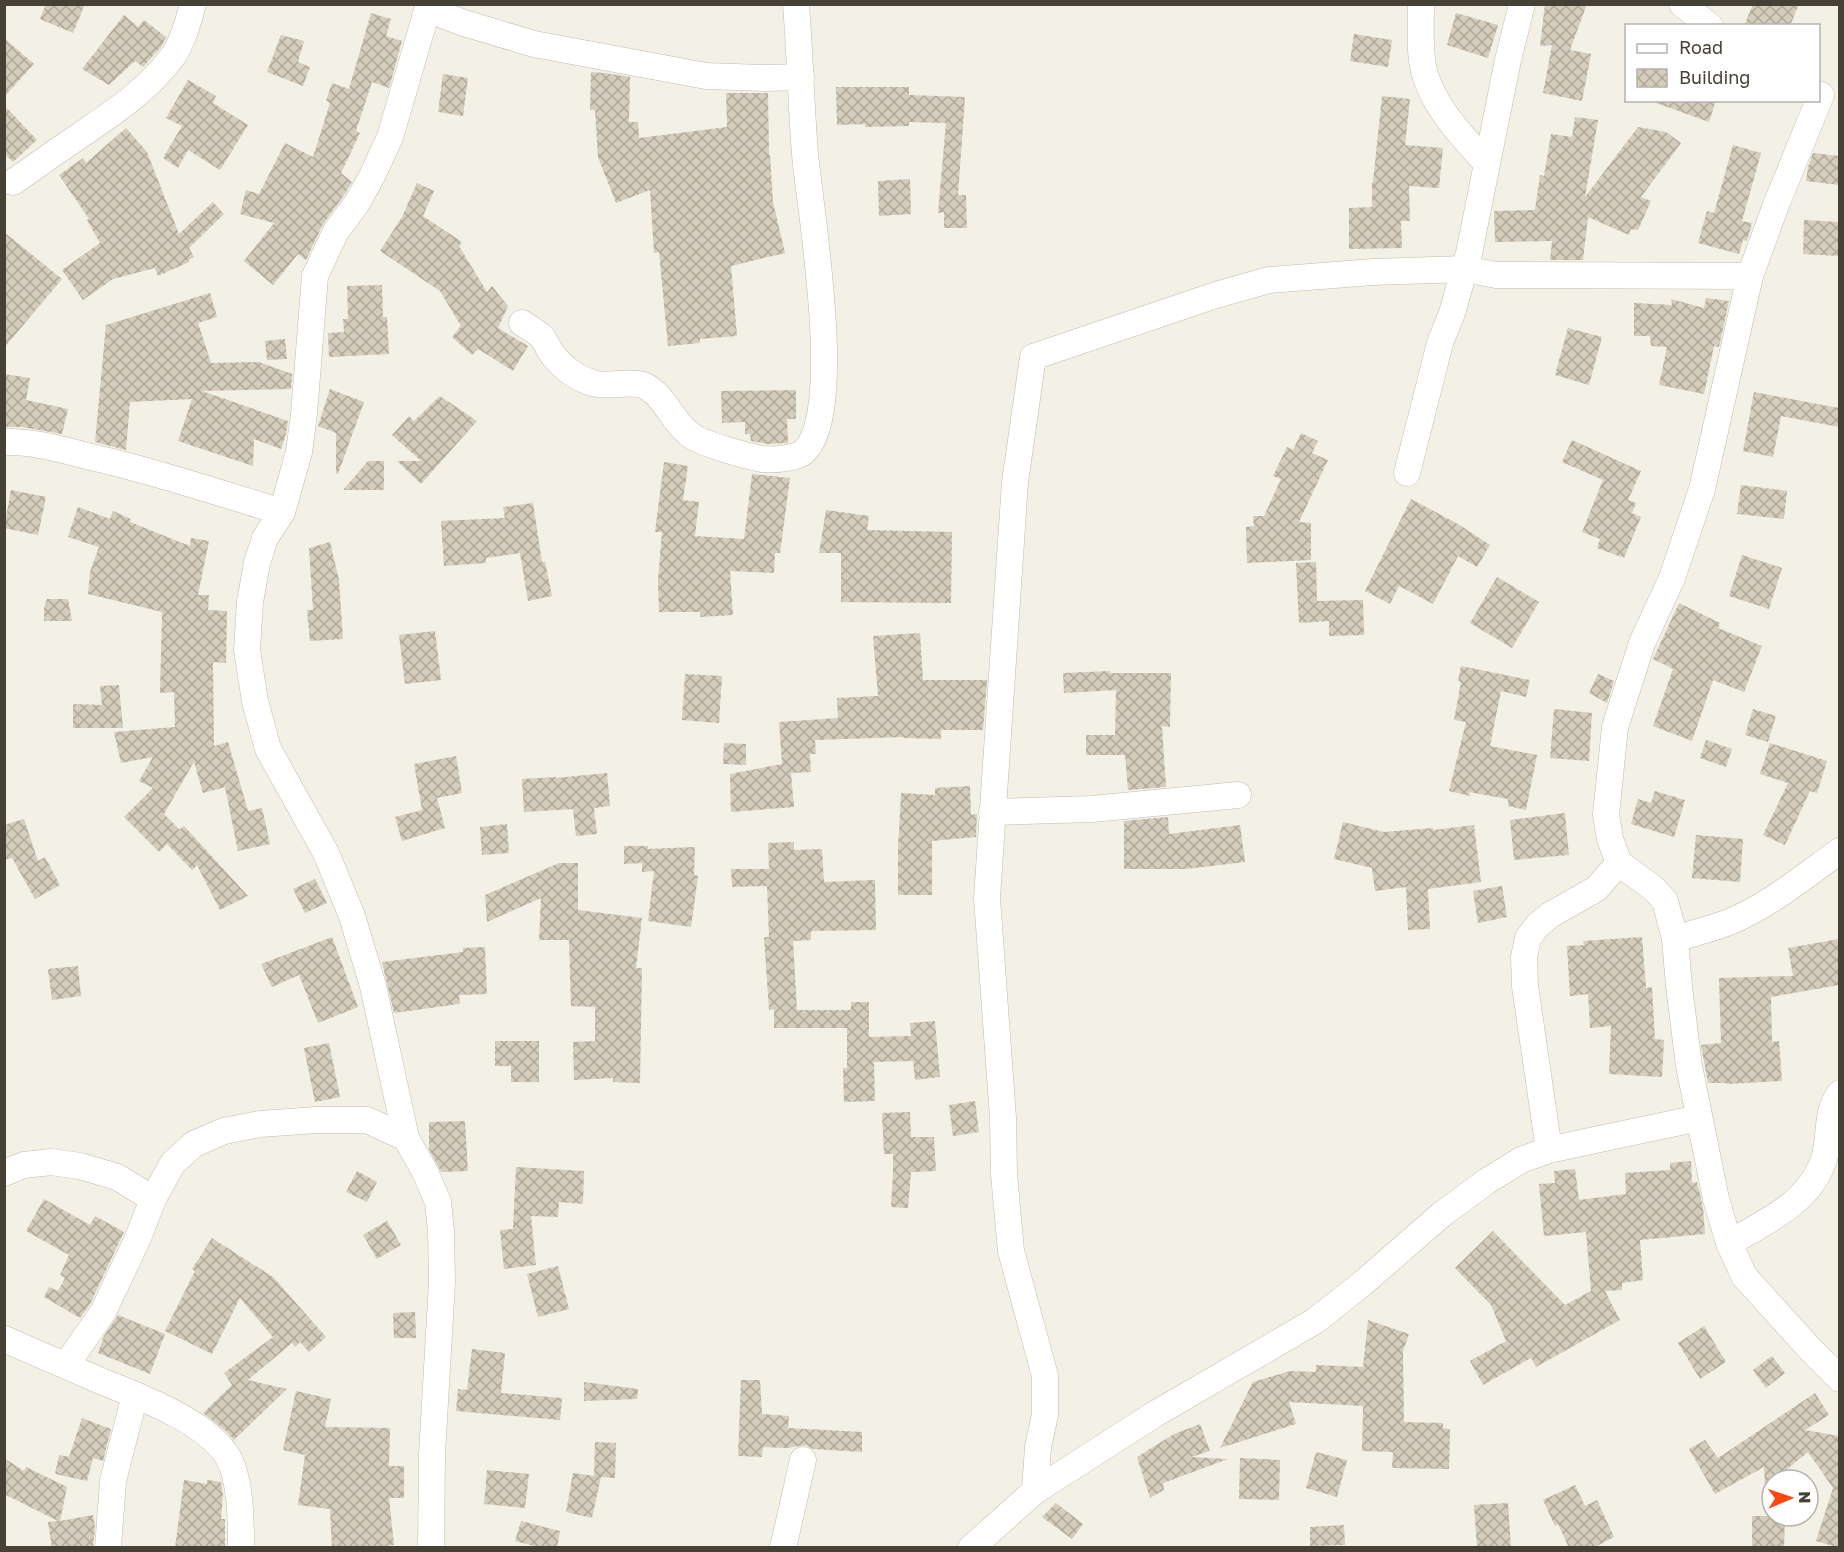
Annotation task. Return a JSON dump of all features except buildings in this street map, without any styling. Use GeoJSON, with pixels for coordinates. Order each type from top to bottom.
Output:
{"type":"FeatureCollection","features":[{"type":"Feature","properties":{"kind":"street"},"geometry":{"type":"LineString","coordinates":[[13,182],[139,93],[174,54],[184,33],[193,4]]}},
{"type":"Feature","properties":{"kind":"street"},"geometry":{"type":"LineString","coordinates":[[522,322],[542,337],[550,352],[577,377],[595,384],[643,385],[655,393],[680,426],[691,436],[764,459],[785,458],[801,454],[812,442],[818,426],[823,388],[824,320],[806,164],[796,4]]}},
{"type":"Feature","properties":{"kind":"street"},"geometry":{"type":"LineString","coordinates":[[1421,4],[1424,70],[1435,96],[1453,126],[1487,164]]}},
{"type":"Feature","properties":{"kind":"street"},"geometry":{"type":"LineString","coordinates":[[1407,473],[1440,343],[1452,313],[1469,253],[1508,60],[1522,4]]}},
{"type":"Feature","properties":{"kind":"street"},"geometry":{"type":"LineString","coordinates":[[1682,4],[1707,24]]}},
{"type":"Feature","properties":{"kind":"street"},"geometry":{"type":"LineString","coordinates":[[430,1548],[432,1454],[442,1282],[438,1202],[406,1138],[373,986],[352,916],[326,853],[268,749],[255,701],[246,650],[250,602],[257,563],[265,538],[282,512],[299,452],[315,276],[335,233],[357,203],[390,137],[429,6],[445,16],[464,23],[534,44],[706,76],[801,77]]}},
{"type":"Feature","properties":{"kind":"street"},"geometry":{"type":"LineString","coordinates":[[1826,97],[1776,205],[1750,276],[1702,489],[1672,578],[1642,643],[1615,727],[1606,815],[1610,839],[1619,863],[1654,889],[1665,901],[1675,939],[1689,1066],[1716,1199],[1729,1242],[1744,1276],[1839,1379]]}},
{"type":"Feature","properties":{"kind":"street"},"geometry":{"type":"LineString","coordinates":[[1035,1491],[1038,1447],[1045,1415],[1045,1376],[1011,1251],[987,898],[1015,482],[1033,357],[1216,295],[1269,280],[1373,272],[1464,269],[1496,275],[1750,276]]}},
{"type":"Feature","properties":{"kind":"street"},"geometry":{"type":"LineString","coordinates":[[4,442],[59,449],[104,460],[282,512]]}},
{"type":"Feature","properties":{"kind":"street"},"geometry":{"type":"LineString","coordinates":[[992,812],[1104,808],[1238,795]]}},
{"type":"Feature","properties":{"kind":"street"},"geometry":{"type":"LineString","coordinates":[[1675,939],[1728,922],[1750,912],[1777,896],[1839,851]]}},
{"type":"Feature","properties":{"kind":"street"},"geometry":{"type":"LineString","coordinates":[[1549,1150],[1525,986],[1524,957],[1528,938],[1536,926],[1550,915],[1596,889],[1619,863]]}},
{"type":"Feature","properties":{"kind":"street"},"geometry":{"type":"LineString","coordinates":[[1729,1242],[1786,1210],[1802,1195],[1824,1160],[1830,1112],[1839,1093]]}},
{"type":"Feature","properties":{"kind":"street"},"geometry":{"type":"LineString","coordinates":[[970,1548],[1035,1491],[1155,1414],[1314,1321],[1363,1283],[1442,1215],[1487,1181],[1521,1160],[1549,1150],[1699,1118]]}},
{"type":"Feature","properties":{"kind":"street"},"geometry":{"type":"LineString","coordinates":[[66,1365],[103,1312],[172,1162],[194,1144],[224,1131],[271,1123],[316,1120],[367,1120],[406,1138]]}},
{"type":"Feature","properties":{"kind":"street"},"geometry":{"type":"LineString","coordinates":[[4,1173],[24,1165],[51,1162],[80,1166],[117,1177],[153,1199]]}},
{"type":"Feature","properties":{"kind":"street"},"geometry":{"type":"LineString","coordinates":[[4,1339],[135,1395],[196,1426],[211,1437],[226,1455],[237,1483],[241,1548]]}},
{"type":"Feature","properties":{"kind":"street"},"geometry":{"type":"LineString","coordinates":[[108,1548],[113,1481],[135,1395]]}},
{"type":"Feature","properties":{"kind":"street"},"geometry":{"type":"LineString","coordinates":[[783,1548],[803,1460]]}}]}
